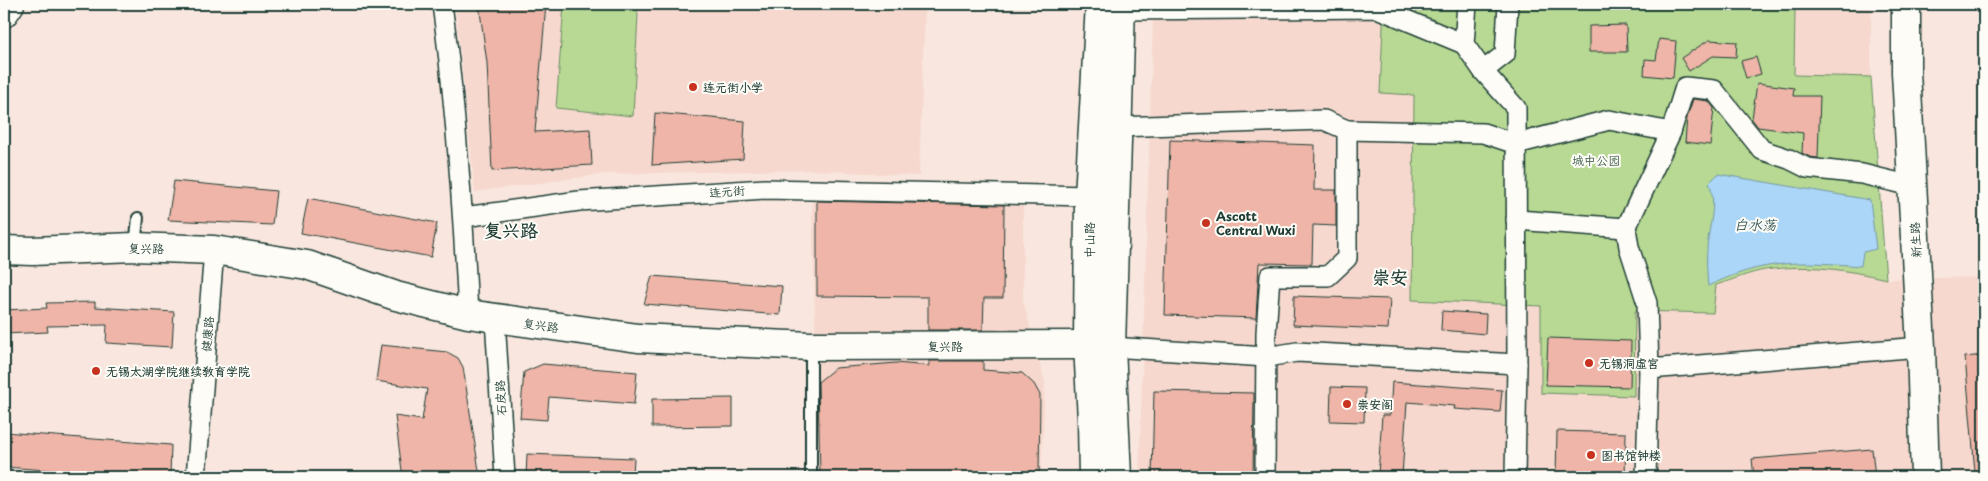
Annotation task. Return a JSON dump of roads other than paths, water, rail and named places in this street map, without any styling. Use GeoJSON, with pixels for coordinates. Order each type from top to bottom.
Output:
{"type":"FeatureCollection","features":[{"type":"Feature","properties":{"kind":"street"},"geometry":{"type":"LineString","coordinates":[[4,13],[10,4]]}},
{"type":"Feature","properties":{"kind":"street"},"geometry":{"type":"LineString","coordinates":[[442,4],[454,92],[464,217],[468,314]]}},
{"type":"Feature","properties":{"kind":"street"},"geometry":{"type":"LineString","coordinates":[[1464,44],[1467,4]]}},
{"type":"Feature","properties":{"kind":"street"},"geometry":{"type":"LineString","coordinates":[[1483,71],[1505,54],[1508,4]]}},
{"type":"Feature","properties":{"kind":"street","name":"新生路"},"geometry":{"type":"LineString","coordinates":[[1906,4],[1906,72],[1921,348],[1925,477]]}},
{"type":"Feature","properties":{"kind":"street"},"geometry":{"type":"LineString","coordinates":[[1114,6],[1377,8],[1464,44],[1483,71],[1516,108],[1517,364],[1515,477]]}},
{"type":"Feature","properties":{"kind":"street","name":"中山路"},"geometry":{"type":"LineString","coordinates":[[1093,477],[1092,420],[1117,126],[1114,6]]}},
{"type":"Feature","properties":{"kind":"street","name":"中山路"},"geometry":{"type":"LineString","coordinates":[[1114,6],[1089,196],[1099,346],[1117,477]]}},
{"type":"Feature","properties":{"kind":"street"},"geometry":{"type":"LineString","coordinates":[[1646,477],[1647,303],[1626,228],[1671,132],[1685,87],[1714,90],[1762,150],[1789,159],[1807,168],[1862,174],[1912,186]]}},
{"type":"Feature","properties":{"kind":"street"},"geometry":{"type":"LineString","coordinates":[[1117,126],[1324,120],[1347,130],[1483,133],[1516,144],[1609,120],[1671,132]]}},
{"type":"Feature","properties":{"kind":"street"},"geometry":{"type":"LineString","coordinates":[[1265,477],[1266,357],[1270,276],[1328,276],[1347,258],[1347,130]]}},
{"type":"Feature","properties":{"kind":"street","name":"连元街"},"geometry":{"type":"LineString","coordinates":[[464,217],[579,201],[765,189],[1089,196]]}},
{"type":"Feature","properties":{"kind":"street"},"geometry":{"type":"LineString","coordinates":[[1516,220],[1626,228]]}},
{"type":"Feature","properties":{"kind":"street","name":"复兴路"},"geometry":{"type":"LineString","coordinates":[[4,250],[32,251],[135,247],[214,250],[307,265],[396,296],[468,314],[638,338],[810,346],[1099,346]]}},
{"type":"Feature","properties":{"kind":"street","name":"健康路"},"geometry":{"type":"LineString","coordinates":[[196,477],[214,250]]}},
{"type":"Feature","properties":{"kind":"street","name":"石皮路"},"geometry":{"type":"LineString","coordinates":[[495,319],[504,477]]}},
{"type":"Feature","properties":{"kind":"street"},"geometry":{"type":"LineString","coordinates":[[1099,346],[1266,357],[1297,352],[1517,364]]}},
{"type":"Feature","properties":{"kind":"street"},"geometry":{"type":"LineString","coordinates":[[1648,369],[1921,348]]}},
{"type":"Feature","properties":{"kind":"lane"},"geometry":{"type":"LineString","coordinates":[[135,247],[138,218]]}},
{"type":"Feature","properties":{"kind":"lane"},"geometry":{"type":"LineString","coordinates":[[810,346],[811,477]]}},
{"type":"Feature","properties":{"kind":"water","name":"白水荡"},"geometry":{"type":"Polygon","coordinates":[[[1718,174],[1870,200],[1876,249],[1863,252],[1861,266],[1800,263],[1765,266],[1728,277],[1708,286],[1707,254],[1713,208],[1712,192],[1709,183],[1718,174]]]}},
{"type":"Feature","properties":{"kind":"place","name":"连元街小学"},"geometry":{"type":"Point","coordinates":[693,87]}},
{"type":"Feature","properties":{"kind":"place","name":"Ascott Central Wuxi"},"geometry":{"type":"Point","coordinates":[1206,223]}},
{"type":"Feature","properties":{"kind":"place","name":"无锡洞虚宫"},"geometry":{"type":"Point","coordinates":[1589,363]}},
{"type":"Feature","properties":{"kind":"place","name":"无锡太湖学院继续教育学院"},"geometry":{"type":"Point","coordinates":[96,371]}},
{"type":"Feature","properties":{"kind":"place","name":"崇安阁"},"geometry":{"type":"Point","coordinates":[1347,404]}},
{"type":"Feature","properties":{"kind":"place","name":"图书馆钟楼"},"geometry":{"type":"Point","coordinates":[1591,455]}},
{"type":"Feature","properties":{"kind":"district","name":"复兴路"},"geometry":{"type":"Point","coordinates":[511,229]}},
{"type":"Feature","properties":{"kind":"district","name":"崇安"},"geometry":{"type":"Point","coordinates":[1390,276]}},
{"type":"Feature","properties":{"kind":"park label","name":"城中公园"},"geometry":{"type":"Point","coordinates":[1596,160]}}]}
